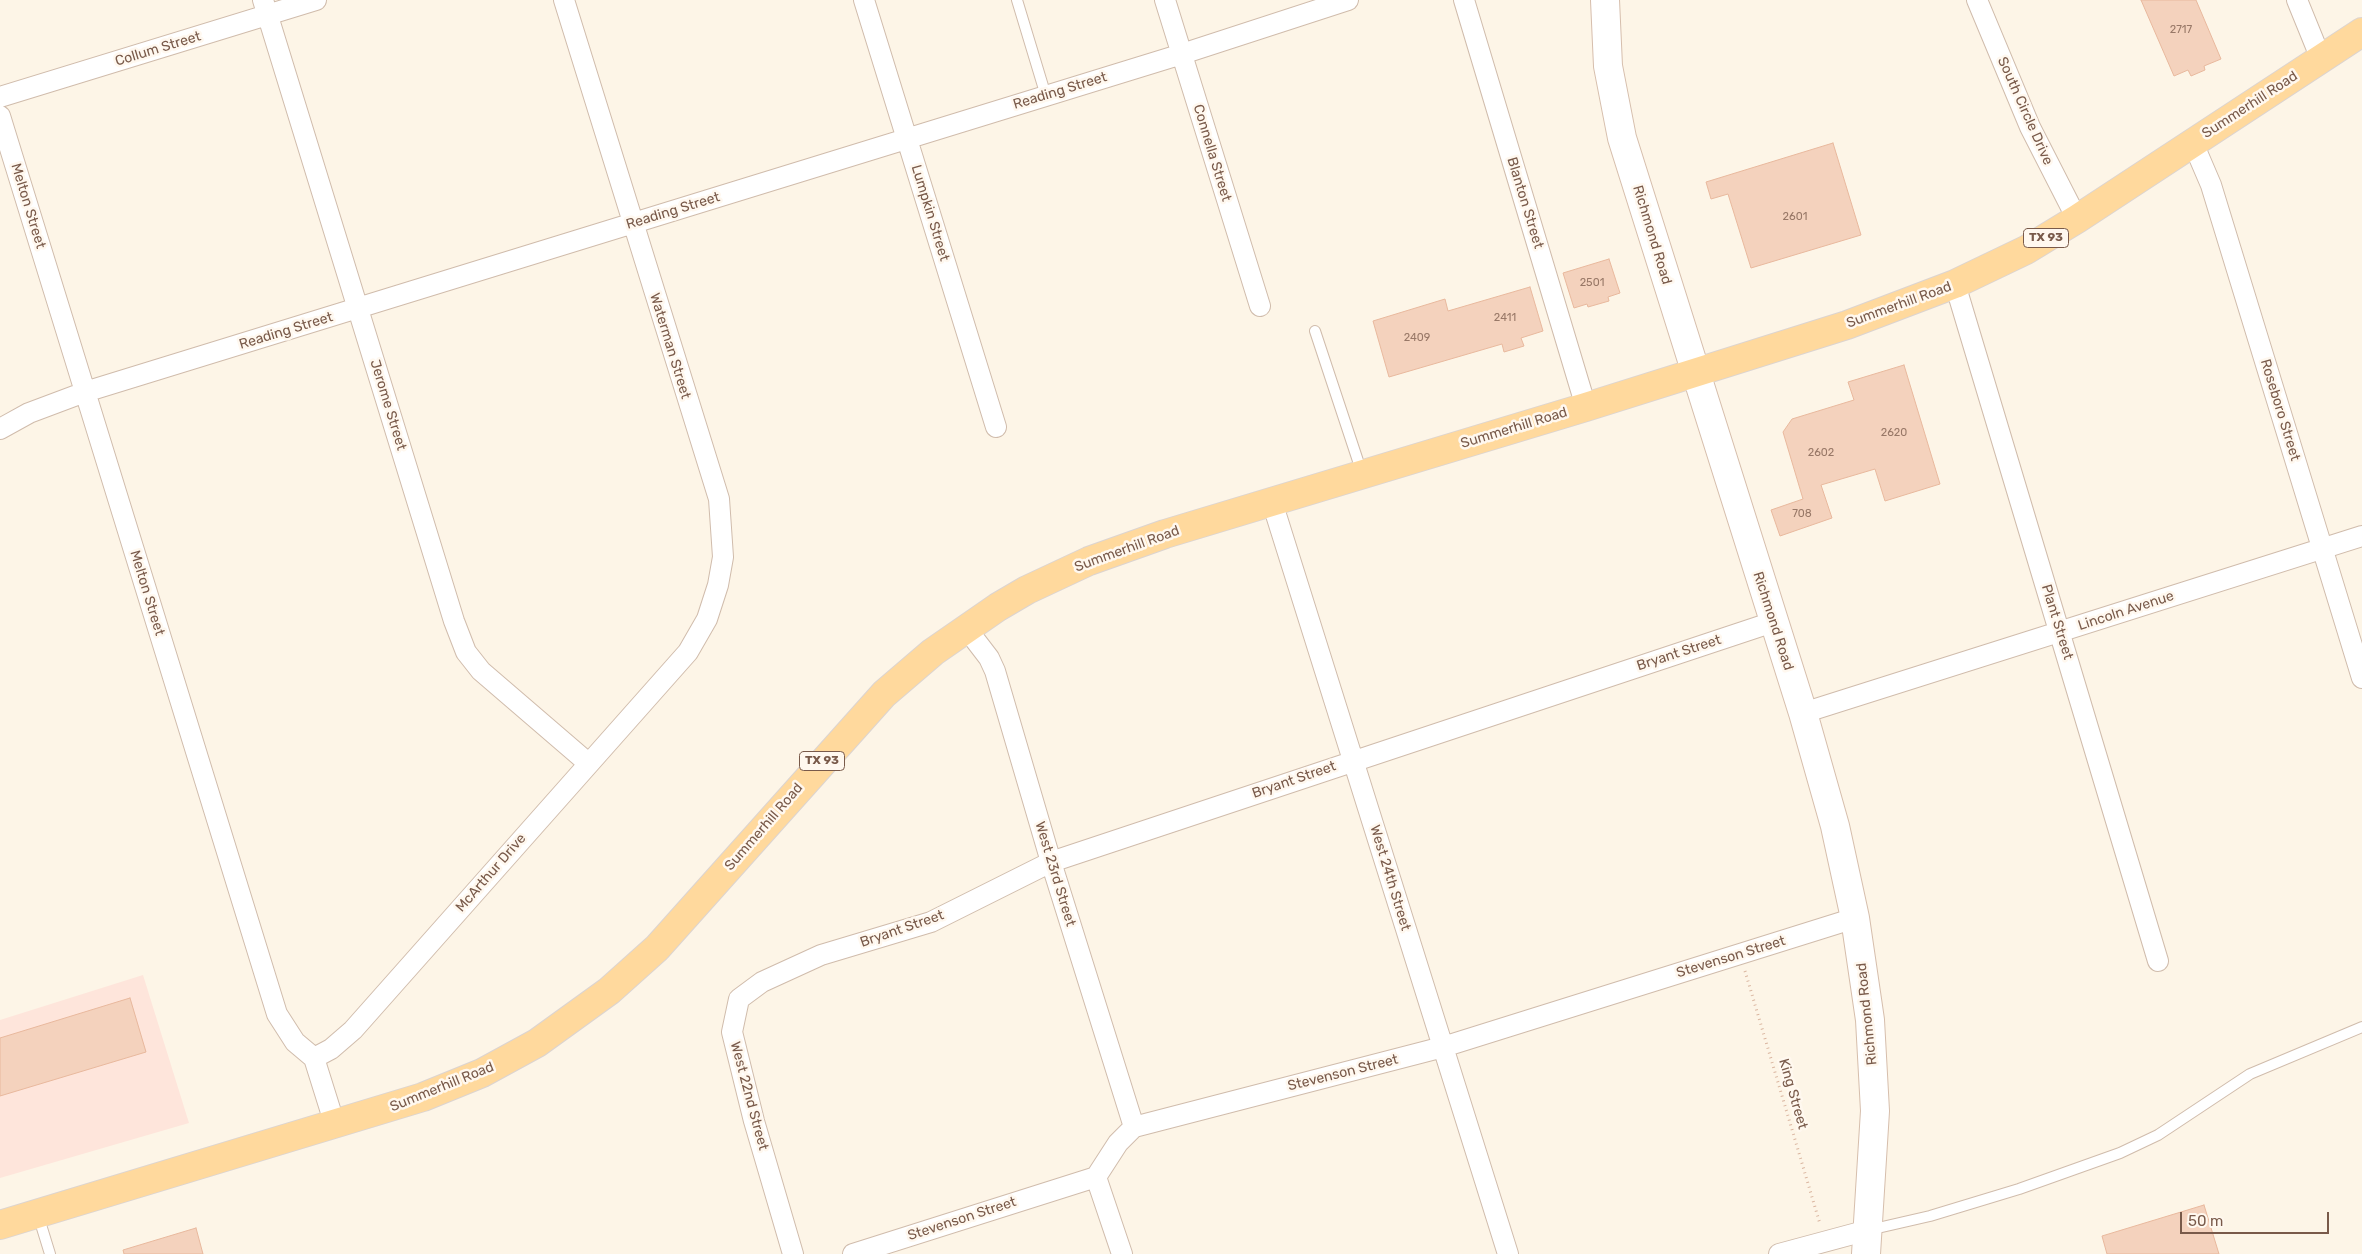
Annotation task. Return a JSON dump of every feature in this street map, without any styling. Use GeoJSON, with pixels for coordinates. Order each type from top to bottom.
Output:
{"type":"FeatureCollection","features":[{"type":"Feature","properties":{"kind":"main road","name":"Summerhill Road"},"geometry":{"type":"LineString","coordinates":[[0,1225],[423,1097],[482,1073],[537,1043],[597,1001],[634,970],[676,927],[829,753],[884,694],[933,652],[966,628],[1027,590],[1089,561],[1165,534],[1586,407],[1847,324],[1955,284],[2008,259],[2077,219],[2362,32]]}},
{"type":"Feature","properties":{"kind":"street","name":"Collum Street"},"geometry":{"type":"LineString","coordinates":[[0,97],[266,8],[316,0]]}},
{"type":"Feature","properties":{"kind":"street","name":"Waterman Street"},"geometry":{"type":"LineString","coordinates":[[564,0],[718,499],[723,557],[707,619],[688,652],[661,682]]}},
{"type":"Feature","properties":{"kind":"street","name":"Lumpkin Street"},"geometry":{"type":"LineString","coordinates":[[864,0],[996,426]]}},
{"type":"Feature","properties":{"kind":"street","name":"Connella Street"},"geometry":{"type":"LineString","coordinates":[[1165,0],[1260,306]]}},
{"type":"Feature","properties":{"kind":"street","name":"Reading Street"},"geometry":{"type":"LineString","coordinates":[[0,429],[29,413],[85,392],[1182,54],[1348,0]]}},
{"type":"Feature","properties":{"kind":"street","name":"Blanton Street"},"geometry":{"type":"LineString","coordinates":[[1464,0],[1586,407]]}},
{"type":"Feature","properties":{"kind":"street","name":"Richmond Road"},"geometry":{"type":"LineString","coordinates":[[1605,0],[1608,66],[1616,115],[1694,372],[1803,713],[1835,826],[1855,918],[1870,1020],[1875,1111],[1867,1242]]}},
{"type":"Feature","properties":{"kind":"street","name":"South Circle Drive"},"geometry":{"type":"LineString","coordinates":[[1977,0],[2030,126],[2077,219]]}},
{"type":"Feature","properties":{"kind":"street"},"geometry":{"type":"LineString","coordinates":[[2297,0],[2321,59]]}},
{"type":"Feature","properties":{"kind":"street","name":"Jerome Street"},"geometry":{"type":"LineString","coordinates":[[266,8],[454,621],[466,652],[482,671],[588,763]]}},
{"type":"Feature","properties":{"kind":"street","name":"Melton Street"},"geometry":{"type":"LineString","coordinates":[[0,116],[277,1014],[295,1042],[314,1058]]}},
{"type":"Feature","properties":{"kind":"street","name":"Roseboro Street"},"geometry":{"type":"LineString","coordinates":[[2192,143],[2211,185],[2362,678]]}},
{"type":"Feature","properties":{"kind":"street","name":"Plant Street"},"geometry":{"type":"LineString","coordinates":[[1955,284],[2158,961]]}},
{"type":"Feature","properties":{"kind":"street","name":"West 24th Street"},"geometry":{"type":"LineString","coordinates":[[1272,502],[1508,1254]]}},
{"type":"Feature","properties":{"kind":"street","name":"Lincoln Avenue"},"geometry":{"type":"LineString","coordinates":[[1803,713],[2362,536]]}},
{"type":"Feature","properties":{"kind":"street","name":"Bryant Street"},"geometry":{"type":"LineString","coordinates":[[821,955],[931,922],[1051,862],[1774,622]]}},
{"type":"Feature","properties":{"kind":"street","name":"West 23rd Street"},"geometry":{"type":"LineString","coordinates":[[966,628],[989,658],[995,671],[1051,862],[1134,1127]]}},
{"type":"Feature","properties":{"kind":"street","name":"McArthur Drive"},"geometry":{"type":"LineString","coordinates":[[314,1058],[331,1049],[352,1030],[661,682]]}},
{"type":"Feature","properties":{"kind":"street","name":"Stevenson Street"},"geometry":{"type":"LineString","coordinates":[[1134,1127],[1444,1047],[1855,918]]}},
{"type":"Feature","properties":{"kind":"street","name":"West 22nd Street"},"geometry":{"type":"LineString","coordinates":[[793,1254],[754,1121],[732,1032],[740,999],[762,982],[821,955]]}},
{"type":"Feature","properties":{"kind":"street"},"geometry":{"type":"LineString","coordinates":[[314,1058],[335,1125]]}},
{"type":"Feature","properties":{"kind":"street"},"geometry":{"type":"LineString","coordinates":[[1122,1254],[1096,1177],[1118,1143],[1134,1127]]}},
{"type":"Feature","properties":{"kind":"street","name":"Stevenson Street"},"geometry":{"type":"LineString","coordinates":[[853,1254],[1096,1177]]}},
{"type":"Feature","properties":{"kind":"street"},"geometry":{"type":"LineString","coordinates":[[1780,1254],[1825,1241],[1867,1242]]}},
{"type":"Feature","properties":{"kind":"lane"},"geometry":{"type":"LineString","coordinates":[[1017,0],[1046,96]]}},
{"type":"Feature","properties":{"kind":"lane"},"geometry":{"type":"LineString","coordinates":[[1315,331],[1362,474]]}},
{"type":"Feature","properties":{"kind":"lane"},"geometry":{"type":"LineString","coordinates":[[1867,1242],[1930,1216],[2019,1189],[2120,1153],[2158,1135],[2250,1074],[2362,1027]]}},
{"type":"Feature","properties":{"kind":"lane"},"geometry":{"type":"LineString","coordinates":[[38,1214],[50,1254]]}},
{"type":"Feature","properties":{"kind":"path","name":"King Street"},"geometry":{"type":"LineString","coordinates":[[1740,954],[1825,1241]]}},
{"type":"Feature","properties":{"kind":"shaded area"},"geometry":{"type":"Polygon","coordinates":[[[143,975],[189,1123],[0,1178],[0,1020],[143,975]]]}},
{"type":"Feature","properties":{"kind":"building"},"geometry":{"type":"Polygon","coordinates":[[[2141,0],[2196,0],[2221,59],[2204,66],[2205,70],[2191,76],[2188,70],[2174,76],[2141,0]]]}},
{"type":"Feature","properties":{"kind":"building"},"geometry":{"type":"Polygon","coordinates":[[[1833,143],[1861,235],[1751,268],[1728,194],[1711,199],[1706,182],[1833,143]]]}},
{"type":"Feature","properties":{"kind":"building"},"geometry":{"type":"Polygon","coordinates":[[[1609,259],[1620,293],[1608,297],[1609,301],[1588,307],[1587,304],[1574,308],[1563,273],[1609,259]]]}},
{"type":"Feature","properties":{"kind":"building"},"geometry":{"type":"Polygon","coordinates":[[[1530,287],[1543,331],[1521,338],[1524,346],[1504,352],[1502,344],[1389,377],[1373,321],[1445,299],[1448,311],[1530,287]]]}},
{"type":"Feature","properties":{"kind":"building"},"geometry":{"type":"Polygon","coordinates":[[[1904,365],[1940,484],[1885,501],[1875,469],[1821,485],[1832,518],[1780,536],[1771,510],[1803,499],[1783,432],[1792,419],[1854,400],[1848,382],[1904,365]]]}},
{"type":"Feature","properties":{"kind":"building"},"geometry":{"type":"Polygon","coordinates":[[[130,998],[146,1052],[0,1096],[0,1038],[130,998]]]}},
{"type":"Feature","properties":{"kind":"building"},"geometry":{"type":"Polygon","coordinates":[[[2204,1205],[2219,1254],[2107,1254],[2102,1236],[2204,1205]]]}},
{"type":"Feature","properties":{"kind":"building"},"geometry":{"type":"Polygon","coordinates":[[[196,1228],[203,1254],[124,1254],[123,1250],[196,1228]]]}}]}
